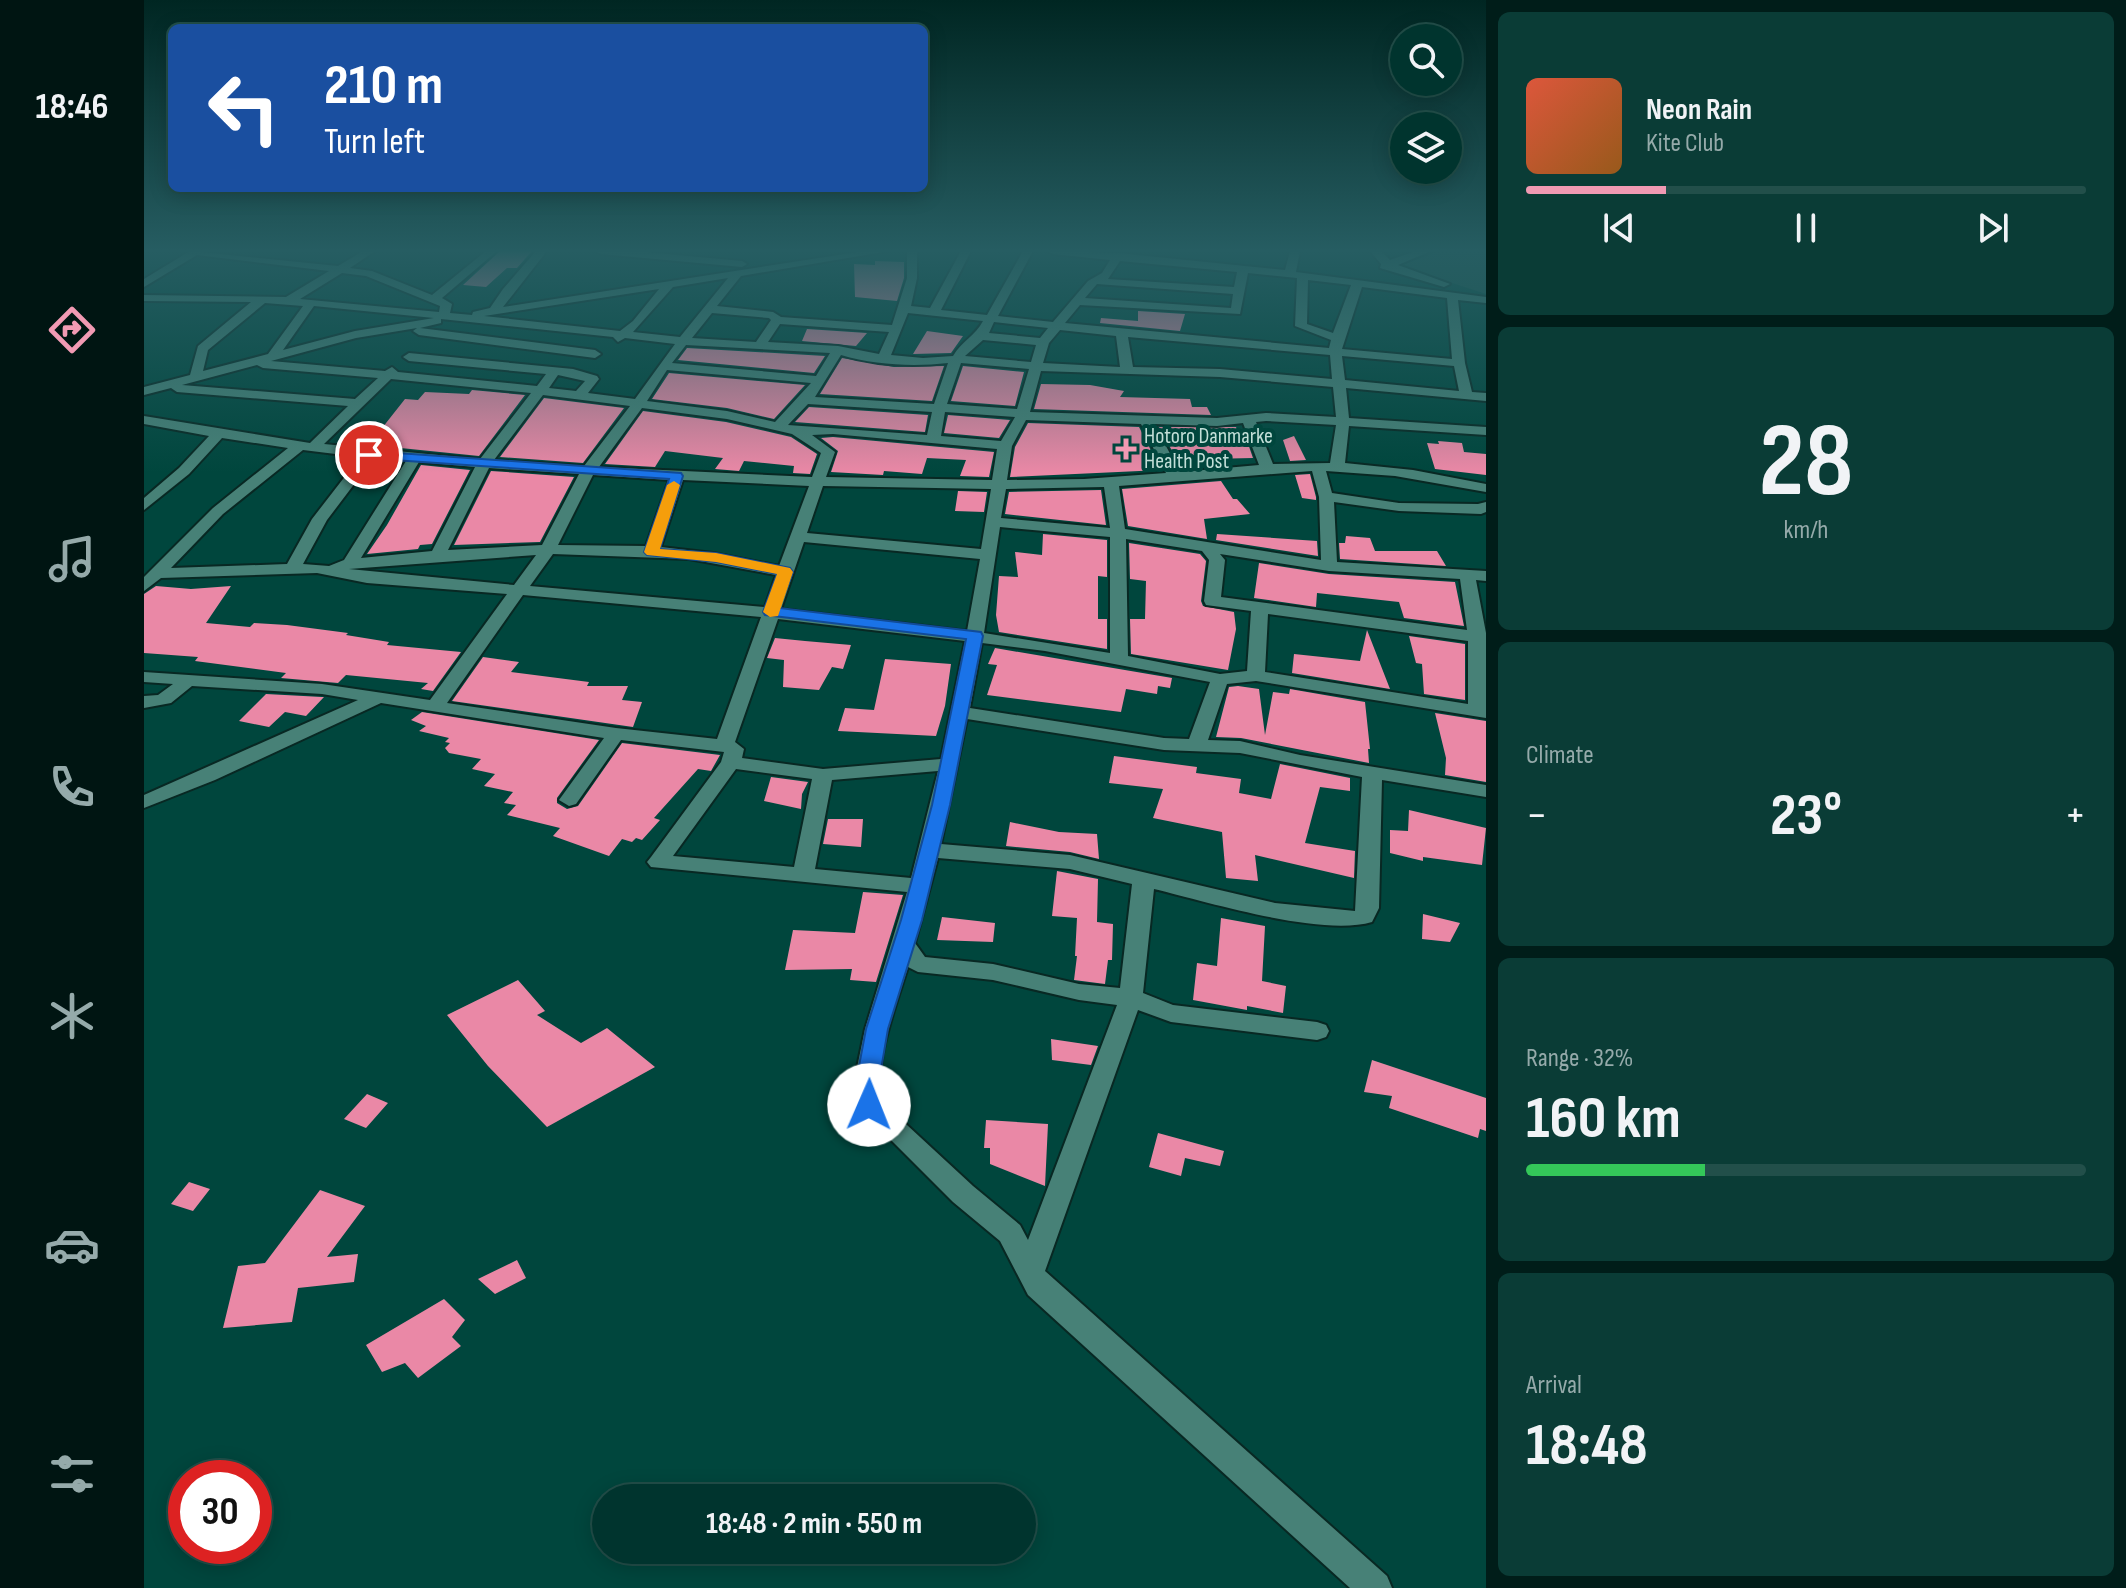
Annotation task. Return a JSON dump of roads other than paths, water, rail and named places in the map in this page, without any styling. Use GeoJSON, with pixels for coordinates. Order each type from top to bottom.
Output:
{"type":"FeatureCollection","features":[{"type":"Feature","properties":{"kind":"street"},"geometry":{"type":"LineString","coordinates":[[195,379],[202,349],[231,325]]}},
{"type":"Feature","properties":{"kind":"street"},"geometry":{"type":"LineString","coordinates":[[273,356],[295,325]]}},
{"type":"Feature","properties":{"kind":"street"},"geometry":{"type":"LineString","coordinates":[[144,391],[355,335],[413,325]]}},
{"type":"Feature","properties":{"kind":"street"},"geometry":{"type":"LineString","coordinates":[[528,325],[683,341],[838,350],[923,362],[957,359],[1076,370],[1218,373],[1339,381],[1486,397]]}},
{"type":"Feature","properties":{"kind":"street"},"geometry":{"type":"LineString","coordinates":[[573,373],[631,325]]}},
{"type":"Feature","properties":{"kind":"street"},"geometry":{"type":"LineString","coordinates":[[434,707],[547,551],[588,471],[663,366],[697,325]]}},
{"type":"Feature","properties":{"kind":"street"},"geometry":{"type":"LineString","coordinates":[[760,345],[774,325]]}},
{"type":"Feature","properties":{"kind":"street"},"geometry":{"type":"LineString","coordinates":[[845,325],[897,329]]}},
{"type":"Feature","properties":{"kind":"street"},"geometry":{"type":"LineString","coordinates":[[884,358],[898,325]]}},
{"type":"Feature","properties":{"kind":"street"},"geometry":{"type":"LineString","coordinates":[[981,336],[988,325]]}},
{"type":"Feature","properties":{"kind":"street"},"geometry":{"type":"LineString","coordinates":[[1057,325],[1043,342],[1022,414],[1005,446],[975,636],[929,850],[877,1029],[866,1087],[869,1105],[963,1194],[1010,1233],[1038,1286],[1375,1588]]}},
{"type":"Feature","properties":{"kind":"street"},"geometry":{"type":"LineString","coordinates":[[1058,325],[1208,340],[1336,345],[1459,363]]}},
{"type":"Feature","properties":{"kind":"street"},"geometry":{"type":"LineString","coordinates":[[1301,325],[1336,345]]}},
{"type":"Feature","properties":{"kind":"street"},"geometry":{"type":"LineString","coordinates":[[1337,467],[1343,423],[1336,345],[1345,325]]}},
{"type":"Feature","properties":{"kind":"street"},"geometry":{"type":"LineString","coordinates":[[1455,325],[1459,363],[1467,396]]}},
{"type":"Feature","properties":{"kind":"street"},"geometry":{"type":"LineString","coordinates":[[395,329],[595,354]]}},
{"type":"Feature","properties":{"kind":"street"},"geometry":{"type":"LineString","coordinates":[[144,586],[218,511],[308,445],[438,332]]}},
{"type":"Feature","properties":{"kind":"street"},"geometry":{"type":"LineString","coordinates":[[1121,332],[1127,370]]}},
{"type":"Feature","properties":{"kind":"street"},"geometry":{"type":"LineString","coordinates":[[933,440],[939,407],[957,359],[971,339],[981,336],[1043,342]]}},
{"type":"Feature","properties":{"kind":"street"},"geometry":{"type":"LineString","coordinates":[[1208,340],[1218,373]]}},
{"type":"Feature","properties":{"kind":"street"},"geometry":{"type":"LineString","coordinates":[[780,425],[806,400],[838,350]]}},
{"type":"Feature","properties":{"kind":"street"},"geometry":{"type":"LineString","coordinates":[[409,357],[573,373],[594,381],[578,397]]}},
{"type":"Feature","properties":{"kind":"street"},"geometry":{"type":"LineString","coordinates":[[250,362],[473,382],[727,415],[780,425],[797,431],[828,450],[820,481],[770,612],[727,754],[658,862],[920,886]]}},
{"type":"Feature","properties":{"kind":"street"},"geometry":{"type":"LineString","coordinates":[[663,366],[820,380]]}},
{"type":"Feature","properties":{"kind":"street"},"geometry":{"type":"LineString","coordinates":[[438,555],[484,464],[555,371]]}},
{"type":"Feature","properties":{"kind":"street"},"geometry":{"type":"LineString","coordinates":[[165,387],[271,399],[358,403]]}},
{"type":"Feature","properties":{"kind":"street"},"geometry":{"type":"LineString","coordinates":[[806,400],[1146,421],[1290,418],[1486,431]]}},
{"type":"Feature","properties":{"kind":"street"},"geometry":{"type":"LineString","coordinates":[[1248,419],[1268,469]]}},
{"type":"Feature","properties":{"kind":"street"},"geometry":{"type":"LineString","coordinates":[[1146,421],[1175,477]]}},
{"type":"Feature","properties":{"kind":"street"},"geometry":{"type":"LineString","coordinates":[[147,424],[369,455],[677,476],[999,485],[1111,483],[1268,469],[1337,467],[1393,471],[1483,491]]}},
{"type":"Feature","properties":{"kind":"street"},"geometry":{"type":"LineString","coordinates":[[797,431],[833,430],[1005,446]]}},
{"type":"Feature","properties":{"kind":"street"},"geometry":{"type":"LineString","coordinates":[[144,506],[184,471],[218,434]]}},
{"type":"Feature","properties":{"kind":"street"},"geometry":{"type":"LineString","coordinates":[[292,570],[340,488],[369,455]]}},
{"type":"Feature","properties":{"kind":"street"},"geometry":{"type":"LineString","coordinates":[[350,564],[414,459]]}},
{"type":"Feature","properties":{"kind":"street"},"geometry":{"type":"LineString","coordinates":[[1318,467],[1326,497],[1329,566]]}},
{"type":"Feature","properties":{"kind":"street"},"geometry":{"type":"LineString","coordinates":[[652,552],[677,476]]}},
{"type":"Feature","properties":{"kind":"street"},"geometry":{"type":"LineString","coordinates":[[1111,483],[1118,533],[1119,658]]}},
{"type":"Feature","properties":{"kind":"street"},"geometry":{"type":"LineString","coordinates":[[1326,497],[1399,507],[1481,509],[1486,506]]}},
{"type":"Feature","properties":{"kind":"street"},"geometry":{"type":"LineString","coordinates":[[995,522],[1118,533],[1329,566],[1486,576]]}},
{"type":"Feature","properties":{"kind":"street"},"geometry":{"type":"LineString","coordinates":[[798,537],[990,555]]}},
{"type":"Feature","properties":{"kind":"street"},"geometry":{"type":"LineString","coordinates":[[1209,549],[1217,560],[1212,601],[1482,638]]}},
{"type":"Feature","properties":{"kind":"street"},"geometry":{"type":"LineString","coordinates":[[157,573],[292,570],[438,555],[547,551],[652,552],[716,558],[785,572]]}},
{"type":"Feature","properties":{"kind":"street"},"geometry":{"type":"LineString","coordinates":[[317,568],[367,578],[770,612],[975,636],[1119,658],[1220,679],[1256,676],[1482,711],[1482,638],[1467,575]]}},
{"type":"Feature","properties":{"kind":"street"},"geometry":{"type":"LineString","coordinates":[[1256,676],[1260,606]]}},
{"type":"Feature","properties":{"kind":"street"},"geometry":{"type":"LineString","coordinates":[[144,677],[188,678],[382,696],[434,707],[616,734],[727,754],[768,769],[823,775],[947,764]]}},
{"type":"Feature","properties":{"kind":"street"},"geometry":{"type":"LineString","coordinates":[[144,702],[159,702],[173,697],[181,692],[188,678]]}},
{"type":"Feature","properties":{"kind":"street"},"geometry":{"type":"LineString","coordinates":[[1197,745],[1220,679]]}},
{"type":"Feature","properties":{"kind":"street"},"geometry":{"type":"LineString","coordinates":[[144,802],[382,696]]}},
{"type":"Feature","properties":{"kind":"street"},"geometry":{"type":"LineString","coordinates":[[958,712],[1164,744],[1240,747],[1486,791]]}},
{"type":"Feature","properties":{"kind":"street"},"geometry":{"type":"LineString","coordinates":[[569,800],[616,734]]}},
{"type":"Feature","properties":{"kind":"street"},"geometry":{"type":"LineString","coordinates":[[929,850],[1070,862],[1275,910],[1351,920],[1364,917],[1368,908],[1372,772]]}},
{"type":"Feature","properties":{"kind":"street"},"geometry":{"type":"LineString","coordinates":[[803,875],[823,775]]}},
{"type":"Feature","properties":{"kind":"street"},"geometry":{"type":"LineString","coordinates":[[1030,1274],[1131,998],[1144,877]]}},
{"type":"Feature","properties":{"kind":"street"},"geometry":{"type":"LineString","coordinates":[[904,944],[918,964],[993,972],[1079,992],[1131,998],[1171,1013],[1317,1031]]}},
{"type":"Feature","properties":{"kind":"place","name":"Hotoro Danmarke Health Post"},"geometry":{"type":"Point","coordinates":[1126,449]}}]}
